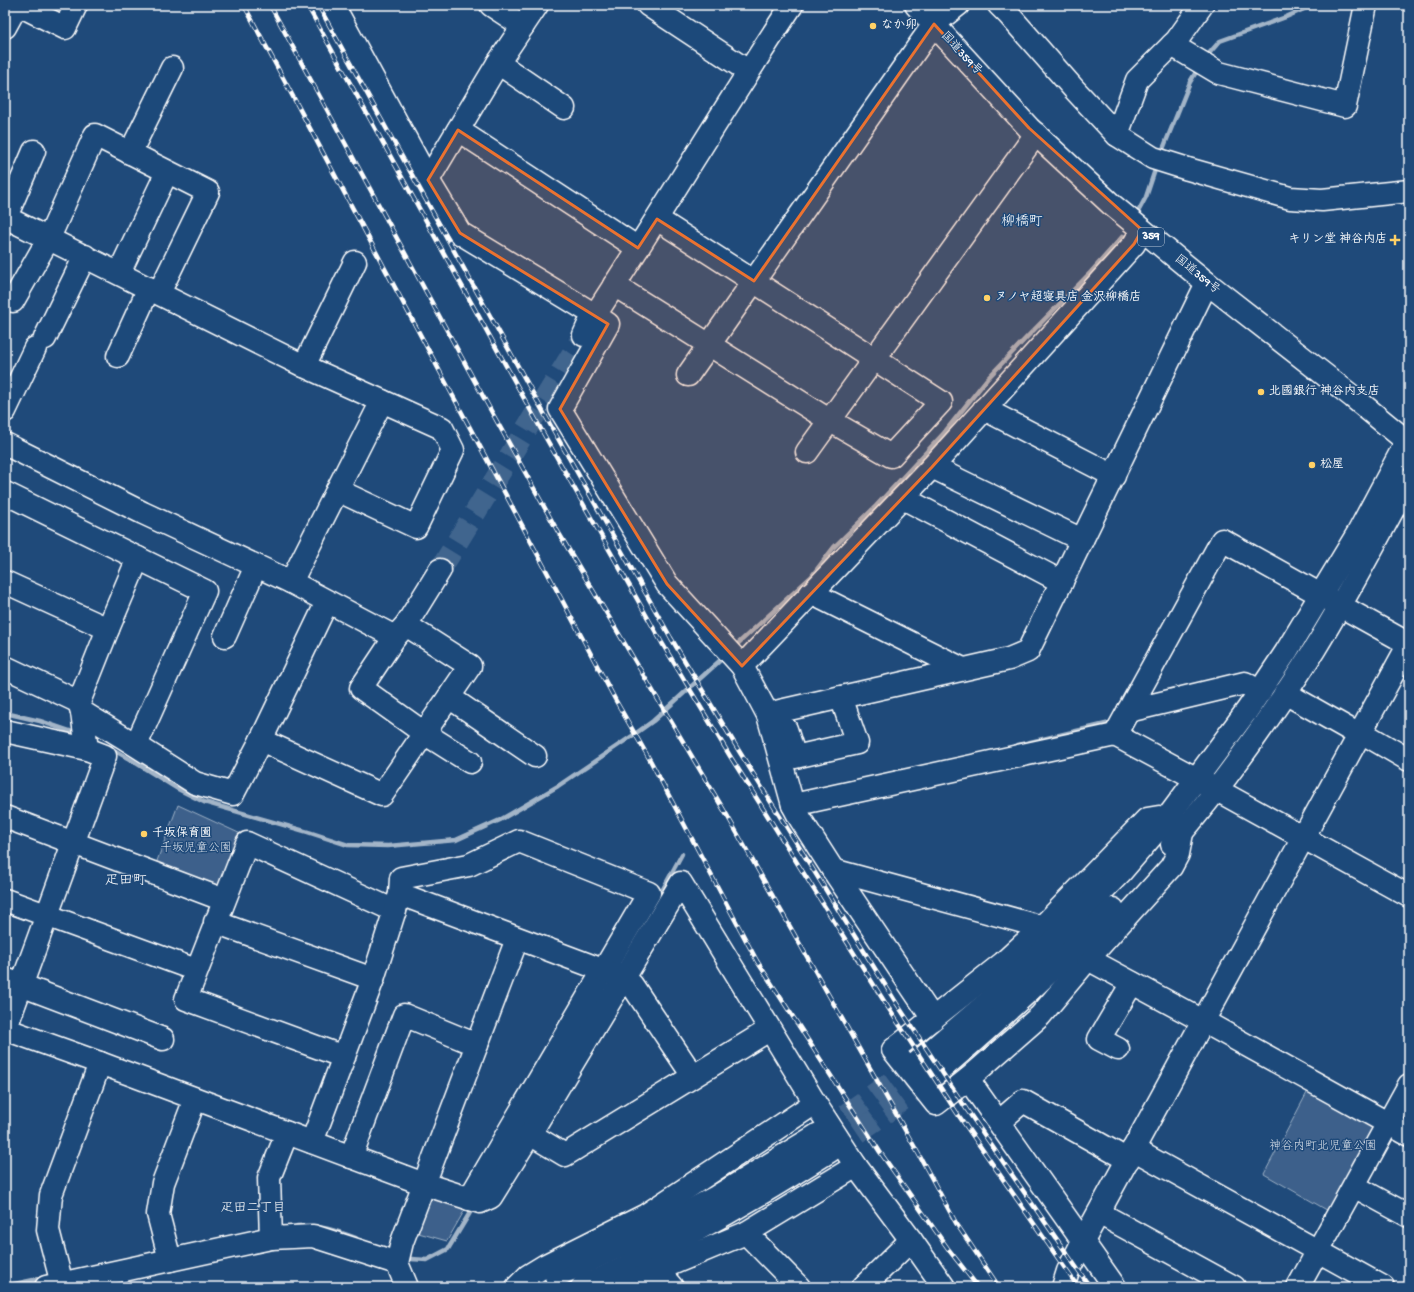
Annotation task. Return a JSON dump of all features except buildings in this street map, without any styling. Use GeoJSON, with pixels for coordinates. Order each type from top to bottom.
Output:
{"type":"FeatureCollection","features":[{"type":"Feature","properties":{"kind":"main road"},"geometry":{"type":"LineString","coordinates":[[5,27],[18,5],[65,28],[76,5]]}},
{"type":"Feature","properties":{"kind":"main road"},"geometry":{"type":"LineString","coordinates":[[332,5],[428,180],[460,233],[608,324],[560,409],[667,584],[742,666],[774,713],[795,757],[857,743],[841,697]]}},
{"type":"Feature","properties":{"kind":"main road"},"geometry":{"type":"LineString","coordinates":[[491,5],[523,26]]}},
{"type":"Feature","properties":{"kind":"main road"},"geometry":{"type":"LineString","coordinates":[[428,180],[498,63],[537,5]]}},
{"type":"Feature","properties":{"kind":"main road"},"geometry":{"type":"LineString","coordinates":[[648,5],[748,71]]}},
{"type":"Feature","properties":{"kind":"main road"},"geometry":{"type":"LineString","coordinates":[[584,335],[588,326],[657,220],[748,71],[792,5]]}},
{"type":"Feature","properties":{"kind":"main road","name":"国道359号"},"geometry":{"type":"LineString","coordinates":[[916,5],[1036,134],[1112,205],[1207,283],[1408,440]]}},
{"type":"Feature","properties":{"kind":"main road"},"geometry":{"type":"LineString","coordinates":[[688,375],[934,24],[958,5]]}},
{"type":"Feature","properties":{"kind":"main road"},"geometry":{"type":"LineString","coordinates":[[999,5],[1117,135],[1158,160],[1290,198],[1322,200],[1409,191]]}},
{"type":"Feature","properties":{"kind":"main road"},"geometry":{"type":"LineString","coordinates":[[1117,135],[1137,80],[1177,40],[1202,5]]}},
{"type":"Feature","properties":{"kind":"main road"},"geometry":{"type":"LineString","coordinates":[[1172,45],[1219,74],[1345,106],[1366,5]]}},
{"type":"Feature","properties":{"kind":"main road"},"geometry":{"type":"LineString","coordinates":[[498,63],[564,108]]}},
{"type":"Feature","properties":{"kind":"main road"},"geometry":{"type":"LineString","coordinates":[[130,153],[172,68]]}},
{"type":"Feature","properties":{"kind":"main road"},"geometry":{"type":"LineString","coordinates":[[458,130],[638,248]]}},
{"type":"Feature","properties":{"kind":"main road"},"geometry":{"type":"LineString","coordinates":[[807,452],[828,420],[1036,134]]}},
{"type":"Feature","properties":{"kind":"main road"},"geometry":{"type":"LineString","coordinates":[[13,301],[48,238],[95,135],[208,192],[118,356]]}},
{"type":"Feature","properties":{"kind":"main road"},"geometry":{"type":"LineString","coordinates":[[34,151],[5,217],[304,366],[442,428],[453,450],[416,527],[337,490]]}},
{"type":"Feature","properties":{"kind":"main road"},"geometry":{"type":"LineString","coordinates":[[119,273],[167,172]]}},
{"type":"Feature","properties":{"kind":"main road"},"geometry":{"type":"LineString","coordinates":[[614,285],[828,420],[891,456],[941,402],[657,220]]}},
{"type":"Feature","properties":{"kind":"main road"},"geometry":{"type":"LineString","coordinates":[[742,666],[932,467],[1128,250],[1142,230]]}},
{"type":"Feature","properties":{"kind":"main road"},"geometry":{"type":"LineString","coordinates":[[5,411],[85,256]]}},
{"type":"Feature","properties":{"kind":"main road"},"geometry":{"type":"LineString","coordinates":[[304,366],[355,262]]}},
{"type":"Feature","properties":{"kind":"main road"},"geometry":{"type":"LineString","coordinates":[[774,713],[1009,659],[1028,652],[1207,283]]}},
{"type":"Feature","properties":{"kind":"main road"},"geometry":{"type":"LineString","coordinates":[[291,582],[382,401]]}},
{"type":"Feature","properties":{"kind":"main road"},"geometry":{"type":"LineString","coordinates":[[984,410],[1114,476]]}},
{"type":"Feature","properties":{"kind":"main road"},"geometry":{"type":"LineString","coordinates":[[1175,825],[1157,817],[1147,819],[1042,928],[1003,963],[893,1050],[936,1104],[968,1079],[1040,1016],[1088,959],[1171,867],[1178,854],[1175,825],[1197,779],[1260,692],[1321,596],[1358,533],[1408,440]]}},
{"type":"Feature","properties":{"kind":"main road"},"geometry":{"type":"LineString","coordinates":[[5,444],[143,513],[291,582],[327,602],[400,631],[470,666],[382,795],[261,740]]}},
{"type":"Feature","properties":{"kind":"main road"},"geometry":{"type":"LineString","coordinates":[[932,467],[1082,540]]}},
{"type":"Feature","properties":{"kind":"main road"},"geometry":{"type":"LineString","coordinates":[[919,1075],[988,1002],[1053,941],[1120,873],[1216,789],[1285,693],[1314,649],[1340,606],[1409,480]]}},
{"type":"Feature","properties":{"kind":"main road"},"geometry":{"type":"LineString","coordinates":[[5,493],[205,591],[136,745]]}},
{"type":"Feature","properties":{"kind":"main road"},"geometry":{"type":"LineString","coordinates":[[903,498],[1062,582]]}},
{"type":"Feature","properties":{"kind":"main road"},"geometry":{"type":"LineString","coordinates":[[1063,1287],[1068,1271],[1082,1243],[1409,644],[1222,540],[1122,722]]}},
{"type":"Feature","properties":{"kind":"main road"},"geometry":{"type":"LineString","coordinates":[[138,558],[108,629],[84,725],[105,756],[74,843],[46,915],[13,982],[5,1029],[424,1184],[474,1200],[491,1197],[530,1134],[614,975],[649,893],[519,841],[469,865],[401,878],[398,903],[373,979],[312,1142]]}},
{"type":"Feature","properties":{"kind":"main road"},"geometry":{"type":"LineString","coordinates":[[224,636],[256,566]]}},
{"type":"Feature","properties":{"kind":"main road"},"geometry":{"type":"LineString","coordinates":[[440,570],[361,688],[424,733],[470,762]]}},
{"type":"Feature","properties":{"kind":"main road"},"geometry":{"type":"LineString","coordinates":[[5,582],[108,629]]}},
{"type":"Feature","properties":{"kind":"main road"},"geometry":{"type":"LineString","coordinates":[[811,593],[963,669]]}},
{"type":"Feature","properties":{"kind":"main road"},"geometry":{"type":"LineString","coordinates":[[5,667],[84,725],[136,745],[195,783],[233,794],[261,740],[327,602]]}},
{"type":"Feature","properties":{"kind":"main road"},"geometry":{"type":"LineString","coordinates":[[793,805],[1122,722],[1245,683],[1260,692]]}},
{"type":"Feature","properties":{"kind":"main road"},"geometry":{"type":"LineString","coordinates":[[1285,693],[1354,732],[1361,732],[1409,760]]}},
{"type":"Feature","properties":{"kind":"main road"},"geometry":{"type":"LineString","coordinates":[[449,697],[535,756]]}},
{"type":"Feature","properties":{"kind":"main road"},"geometry":{"type":"LineString","coordinates":[[774,713],[793,805],[800,820],[933,1019]]}},
{"type":"Feature","properties":{"kind":"main road"},"geometry":{"type":"LineString","coordinates":[[1122,722],[1197,779],[1409,896]]}},
{"type":"Feature","properties":{"kind":"main road"},"geometry":{"type":"LineString","coordinates":[[5,731],[84,725]]}},
{"type":"Feature","properties":{"kind":"main road"},"geometry":{"type":"LineString","coordinates":[[5,818],[224,900]]}},
{"type":"Feature","properties":{"kind":"main road"},"geometry":{"type":"LineString","coordinates":[[344,1057],[186,999],[196,970],[247,843],[398,903],[517,939],[614,975],[632,985],[693,1076]]}},
{"type":"Feature","properties":{"kind":"main road"},"geometry":{"type":"LineString","coordinates":[[833,870],[1042,928]]}},
{"type":"Feature","properties":{"kind":"main road"},"geometry":{"type":"LineString","coordinates":[[474,1200],[614,975],[681,883],[814,1103],[856,1166],[944,1287]]}},
{"type":"Feature","properties":{"kind":"main road"},"geometry":{"type":"LineString","coordinates":[[5,900],[196,970]]}},
{"type":"Feature","properties":{"kind":"main road"},"geometry":{"type":"LineString","coordinates":[[215,922],[373,979]]}},
{"type":"Feature","properties":{"kind":"main road"},"geometry":{"type":"LineString","coordinates":[[407,1287],[397,1263],[402,1242],[517,939]]}},
{"type":"Feature","properties":{"kind":"main road"},"geometry":{"type":"LineString","coordinates":[[1088,959],[1204,1021],[1409,1136]]}},
{"type":"Feature","properties":{"kind":"main road"},"geometry":{"type":"LineString","coordinates":[[13,982],[163,1039]]}},
{"type":"Feature","properties":{"kind":"main road"},"geometry":{"type":"LineString","coordinates":[[1118,1049],[1099,1040],[1132,983]]}},
{"type":"Feature","properties":{"kind":"main road"},"geometry":{"type":"LineString","coordinates":[[351,1157],[404,1015],[477,1045]]}},
{"type":"Feature","properties":{"kind":"main road"},"geometry":{"type":"LineString","coordinates":[[530,1134],[564,1155],[770,1030]]}},
{"type":"Feature","properties":{"kind":"main road"},"geometry":{"type":"LineString","coordinates":[[100,1063],[51,1195],[48,1230],[54,1285],[271,1238],[313,1236],[397,1263]]}},
{"type":"Feature","properties":{"kind":"main road"},"geometry":{"type":"LineString","coordinates":[[968,1079],[1082,1243],[1115,1287]]}},
{"type":"Feature","properties":{"kind":"main road"},"geometry":{"type":"LineString","coordinates":[[1298,1287],[1409,1085]]}},
{"type":"Feature","properties":{"kind":"main road"},"geometry":{"type":"LineString","coordinates":[[170,1260],[158,1214],[163,1183],[195,1099]]}},
{"type":"Feature","properties":{"kind":"main road"},"geometry":{"type":"LineString","coordinates":[[999,1122],[1023,1101],[1131,1154],[1318,1251],[1383,1287]]}},
{"type":"Feature","properties":{"kind":"main road"},"geometry":{"type":"LineString","coordinates":[[517,1287],[528,1276],[546,1265],[646,1215],[814,1103]]}},
{"type":"Feature","properties":{"kind":"main road"},"geometry":{"type":"LineString","coordinates":[[271,1238],[269,1178],[287,1133]]}},
{"type":"Feature","properties":{"kind":"main road"},"geometry":{"type":"LineString","coordinates":[[531,1287],[650,1232],[824,1142],[781,1182],[714,1221],[646,1257],[582,1287]]}},
{"type":"Feature","properties":{"kind":"main road"},"geometry":{"type":"LineString","coordinates":[[622,1287],[657,1270],[746,1233],[856,1166]]}},
{"type":"Feature","properties":{"kind":"main road"},"geometry":{"type":"LineString","coordinates":[[1354,1186],[1409,1216]]}},
{"type":"Feature","properties":{"kind":"main road"},"geometry":{"type":"LineString","coordinates":[[1099,1213],[1234,1287]]}},
{"type":"Feature","properties":{"kind":"main road"},"geometry":{"type":"LineString","coordinates":[[746,1233],[799,1287]]}},
{"type":"Feature","properties":{"kind":"main road"},"geometry":{"type":"LineString","coordinates":[[863,1287],[911,1240]]}},
{"type":"Feature","properties":{"kind":"main road"},"geometry":{"type":"LineString","coordinates":[[657,1270],[672,1287]]}},
{"type":"Feature","properties":{"kind":"highlighted area"},"geometry":{"type":"Polygon","coordinates":[[[934,24],[1029,128],[1142,230],[1134,244],[932,467],[742,666],[667,584],[560,409],[608,324],[460,233],[428,180],[458,130],[638,248],[657,219],[754,281],[934,24]]]}},
{"type":"Feature","properties":{"kind":"green space","name":"千坂児童公園"},"geometry":{"type":"Polygon","coordinates":[[[178,805],[243,835],[224,889],[154,869],[178,805]]]}},
{"type":"Feature","properties":{"kind":"green space","name":"神谷内町北児童公園"},"geometry":{"type":"Polygon","coordinates":[[[1309,1089],[1377,1129],[1332,1213],[1264,1174],[1309,1089]]]}},
{"type":"Feature","properties":{"kind":"green space"},"geometry":{"type":"Polygon","coordinates":[[[438,1193],[467,1206],[447,1241],[415,1232],[429,1198],[438,1193]]]}},
{"type":"Feature","properties":{"kind":"waterway"},"geometry":{"type":"LineString","coordinates":[[1205,58],[1220,41],[1286,17],[1313,5]]}},
{"type":"Feature","properties":{"kind":"waterway"},"geometry":{"type":"LineString","coordinates":[[1161,154],[1190,82],[1199,67]]}},
{"type":"Feature","properties":{"kind":"waterway"},"geometry":{"type":"LineString","coordinates":[[1139,210],[1146,197],[1157,164]]}},
{"type":"Feature","properties":{"kind":"waterway"},"geometry":{"type":"LineString","coordinates":[[733,648],[811,577],[834,547],[876,506],[944,433],[987,379],[1091,272],[1123,236]]}},
{"type":"Feature","properties":{"kind":"waterway"},"geometry":{"type":"LineString","coordinates":[[110,748],[178,789],[204,802],[348,845],[388,846],[456,840],[500,820],[558,786],[632,736],[653,721],[725,656]]}},
{"type":"Feature","properties":{"kind":"waterway"},"geometry":{"type":"LineString","coordinates":[[5,713],[40,721],[78,734]]}},
{"type":"Feature","properties":{"kind":"waterway"},"geometry":{"type":"LineString","coordinates":[[1018,745],[1114,722]]}},
{"type":"Feature","properties":{"kind":"waterway"},"geometry":{"type":"LineString","coordinates":[[657,900],[682,854]]}},
{"type":"Feature","properties":{"kind":"waterway"},"geometry":{"type":"LineString","coordinates":[[411,1259],[427,1260],[448,1249],[474,1206]]}},
{"type":"Feature","properties":{"kind":"waterway"},"geometry":{"type":"LineString","coordinates":[[297,1226],[320,1227],[356,1238]]}},
{"type":"Feature","properties":{"kind":"waterway"},"geometry":{"type":"LineString","coordinates":[[5,1286],[43,1278]]}},
{"type":"Feature","properties":{"kind":"tunnel"},"geometry":{"type":"LineString","coordinates":[[440,570],[584,335]]}},
{"type":"Feature","properties":{"kind":"tunnel"},"geometry":{"type":"LineString","coordinates":[[819,1134],[912,1067]]}},
{"type":"Feature","properties":{"kind":"tunnel"},"geometry":{"type":"LineString","coordinates":[[830,1151],[874,1121],[926,1082]]}},
{"type":"Feature","properties":{"kind":"railway"},"geometry":{"type":"LineString","coordinates":[[244,5],[616,701],[650,760],[757,961],[880,1152],[949,1250],[978,1287]]}},
{"type":"Feature","properties":{"kind":"railway"},"geometry":{"type":"LineString","coordinates":[[270,5],[557,530],[728,817],[956,1223],[999,1287]]}},
{"type":"Feature","properties":{"kind":"railway"},"geometry":{"type":"LineString","coordinates":[[307,5],[547,440],[662,643],[730,756],[889,1009],[959,1116],[1078,1287]]}},
{"type":"Feature","properties":{"kind":"railway"},"geometry":{"type":"LineString","coordinates":[[318,5],[556,435],[671,638],[739,751],[897,1004],[967,1110],[1090,1287]]}},
{"type":"Feature","properties":{"kind":"place","name":"なか卯"},"geometry":{"type":"Point","coordinates":[873,26]}},
{"type":"Feature","properties":{"kind":"place","name":"キリン堂 神谷内店"},"geometry":{"type":"Point","coordinates":[1395,240]}},
{"type":"Feature","properties":{"kind":"place","name":"ヌノヤ超寝具店 金沢柳橋店"},"geometry":{"type":"Point","coordinates":[987,298]}},
{"type":"Feature","properties":{"kind":"place","name":"北國銀行 神谷内支店"},"geometry":{"type":"Point","coordinates":[1261,392]}},
{"type":"Feature","properties":{"kind":"place","name":"松屋"},"geometry":{"type":"Point","coordinates":[1312,465]}},
{"type":"Feature","properties":{"kind":"place","name":"千坂保育園"},"geometry":{"type":"Point","coordinates":[144,834]}},
{"type":"Feature","properties":{"kind":"district","name":"柳橋町"},"geometry":{"type":"Point","coordinates":[1022,222]}},
{"type":"Feature","properties":{"kind":"district","name":"疋田町"},"geometry":{"type":"Point","coordinates":[126,881]}},
{"type":"Feature","properties":{"kind":"district","name":"疋田二丁目"},"geometry":{"type":"Point","coordinates":[253,1208]}}]}
